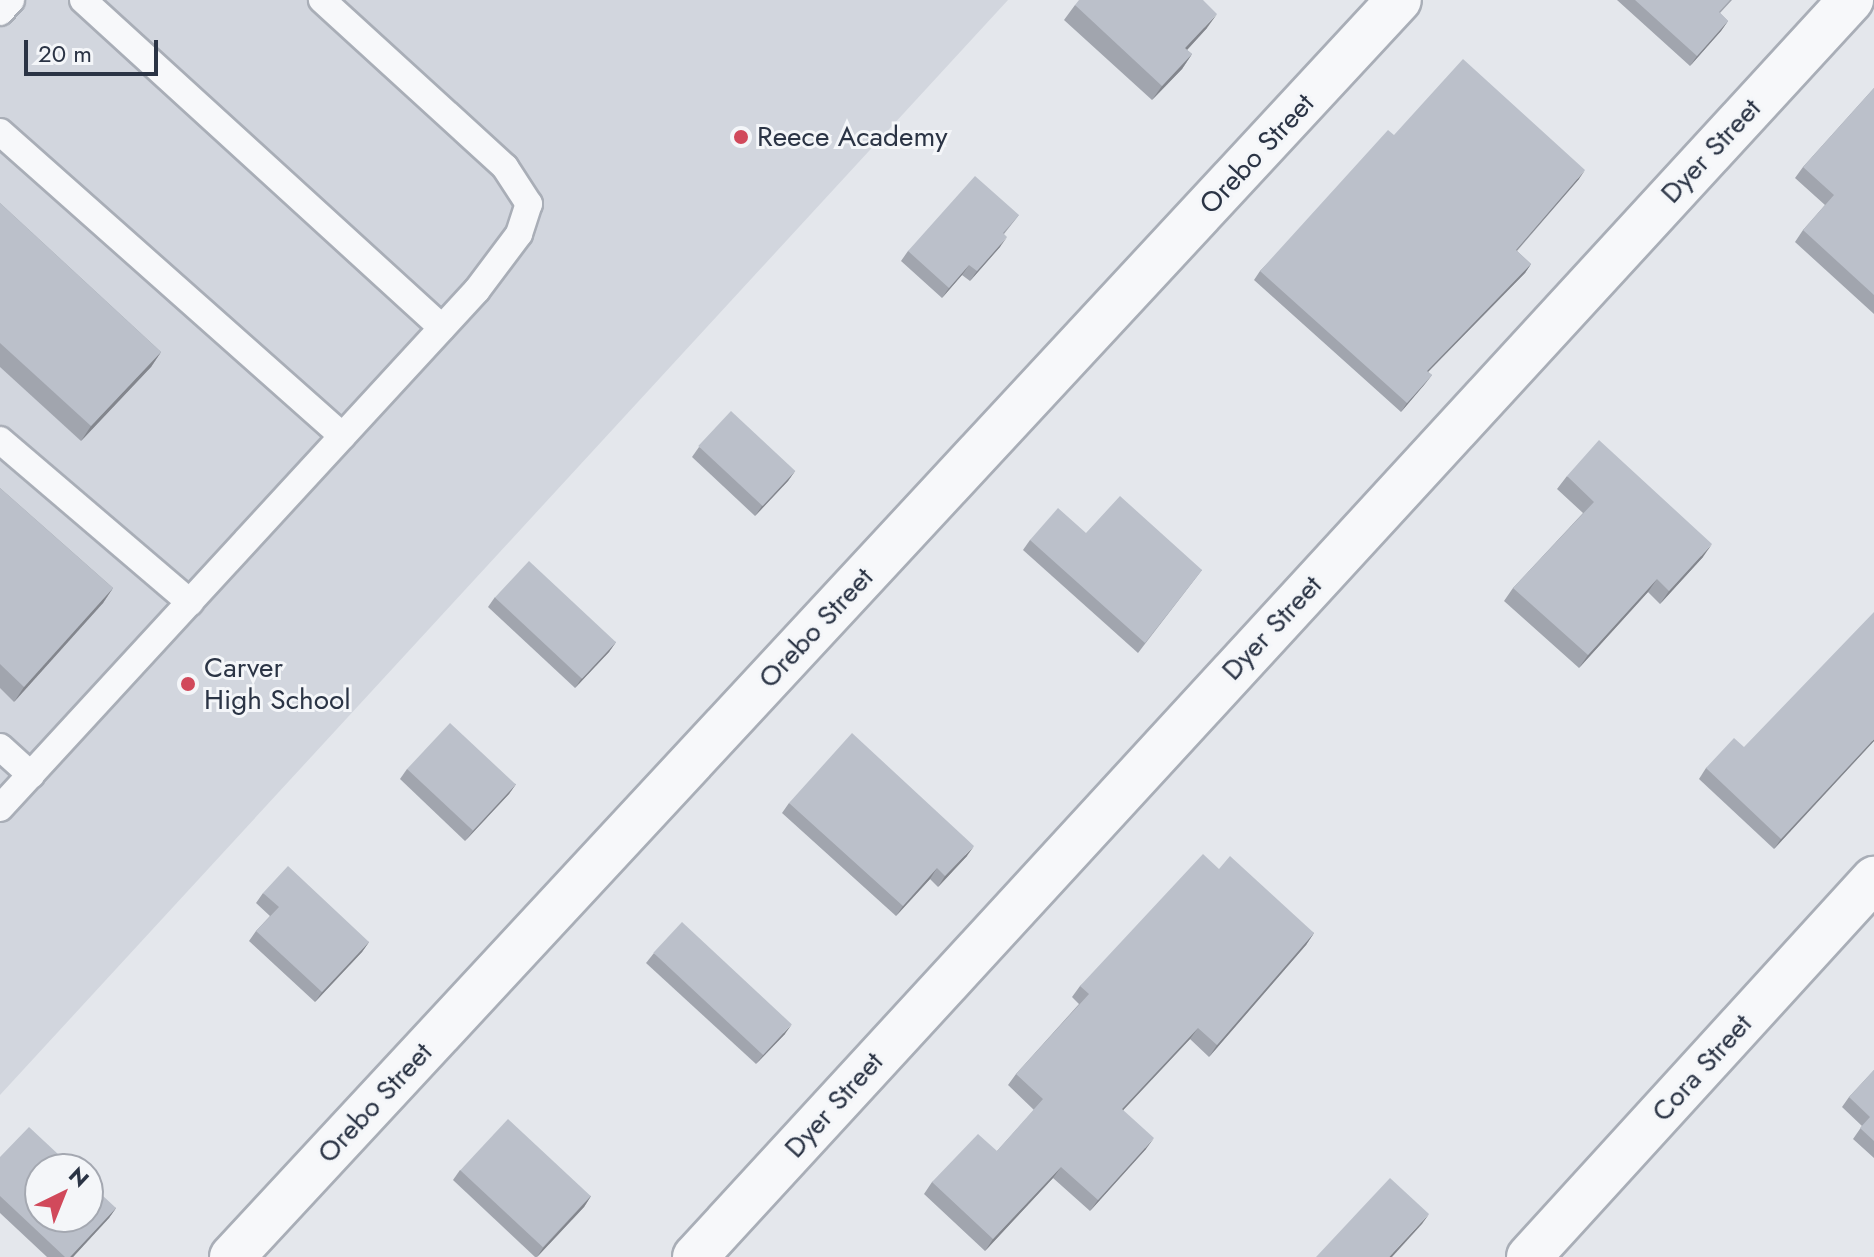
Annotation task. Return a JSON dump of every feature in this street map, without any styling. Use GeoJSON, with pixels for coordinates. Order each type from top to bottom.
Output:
{"type":"FeatureCollection","features":[{"type":"Feature","properties":{"kind":"street","name":"Orebo Street"},"geometry":{"type":"LineString","coordinates":[[232,1257],[1399,0]]}},
{"type":"Feature","properties":{"kind":"street","name":"Dyer Street"},"geometry":{"type":"LineString","coordinates":[[695,1257],[1851,0]]}},
{"type":"Feature","properties":{"kind":"street","name":"Cora Street"},"geometry":{"type":"LineString","coordinates":[[1529,1257],[1874,879]]}},
{"type":"Feature","properties":{"kind":"lane"},"geometry":{"type":"LineString","coordinates":[[0,12],[11,0]]}},
{"type":"Feature","properties":{"kind":"lane"},"geometry":{"type":"LineString","coordinates":[[83,0],[442,328]]}},
{"type":"Feature","properties":{"kind":"lane"},"geometry":{"type":"LineString","coordinates":[[0,808],[442,328],[519,234],[529,204],[505,167],[322,0]]}},
{"type":"Feature","properties":{"kind":"lane"},"geometry":{"type":"LineString","coordinates":[[0,132],[343,436]]}},
{"type":"Feature","properties":{"kind":"lane"},"geometry":{"type":"LineString","coordinates":[[0,440],[190,602]]}},
{"type":"Feature","properties":{"kind":"lane"},"geometry":{"type":"LineString","coordinates":[[0,747],[31,775]]}},
{"type":"Feature","properties":{"kind":"shaded area","name":"Carver High School"},"geometry":{"type":"Polygon","coordinates":[[[0,0],[1008,0],[0,1095],[0,0]]]}},
{"type":"Feature","properties":{"kind":"building"},"geometry":{"type":"Polygon","coordinates":[[[1079,0],[1203,0],[1217,14],[1185,48],[1192,54],[1162,86],[1075,5],[1079,0]]]}},
{"type":"Feature","properties":{"kind":"building"},"geometry":{"type":"Polygon","coordinates":[[[1635,0],[1730,0],[1719,12],[1728,21],[1697,56],[1635,0]]]}},
{"type":"Feature","properties":{"kind":"building"},"geometry":{"type":"Polygon","coordinates":[[[1463,59],[1585,170],[1516,250],[1531,264],[1427,371],[1432,375],[1407,403],[1260,271],[1388,130],[1394,135],[1463,59]]]}},
{"type":"Feature","properties":{"kind":"building"},"geometry":{"type":"Polygon","coordinates":[[[1874,88],[1874,295],[1803,230],[1834,195],[1803,167],[1874,88]]]}},
{"type":"Feature","properties":{"kind":"building"},"geometry":{"type":"Polygon","coordinates":[[[975,176],[1019,215],[1003,233],[1007,237],[977,271],[969,265],[949,288],[908,251],[975,176]]]}},
{"type":"Feature","properties":{"kind":"building"},"geometry":{"type":"Polygon","coordinates":[[[0,203],[161,352],[91,426],[0,343],[0,203]]]}},
{"type":"Feature","properties":{"kind":"building"},"geometry":{"type":"Polygon","coordinates":[[[731,411],[795,471],[763,506],[698,446],[731,411]]]}},
{"type":"Feature","properties":{"kind":"building"},"geometry":{"type":"Polygon","coordinates":[[[1599,440],[1712,544],[1669,591],[1657,579],[1588,655],[1513,588],[1594,502],[1567,476],[1599,440]]]}},
{"type":"Feature","properties":{"kind":"building"},"geometry":{"type":"Polygon","coordinates":[[[0,488],[113,588],[24,687],[0,664],[0,488]]]}},
{"type":"Feature","properties":{"kind":"building"},"geometry":{"type":"Polygon","coordinates":[[[1120,496],[1202,570],[1145,643],[1030,540],[1058,508],[1086,533],[1120,496]]]}},
{"type":"Feature","properties":{"kind":"building"},"geometry":{"type":"Polygon","coordinates":[[[529,561],[616,642],[582,679],[495,598],[529,561]]]}},
{"type":"Feature","properties":{"kind":"building"},"geometry":{"type":"Polygon","coordinates":[[[1874,612],[1874,739],[1781,839],[1706,768],[1734,738],[1744,747],[1874,612]]]}},
{"type":"Feature","properties":{"kind":"building"},"geometry":{"type":"Polygon","coordinates":[[[450,723],[516,784],[473,830],[407,769],[450,723]]]}},
{"type":"Feature","properties":{"kind":"building"},"geometry":{"type":"Polygon","coordinates":[[[852,733],[974,846],[945,876],[937,868],[903,906],[789,803],[852,733]]]}},
{"type":"Feature","properties":{"kind":"building"},"geometry":{"type":"Polygon","coordinates":[[[1203,854],[1219,869],[1230,856],[1314,933],[1217,1045],[1198,1028],[1122,1109],[1154,1138],[1098,1200],[1061,1167],[993,1239],[932,1182],[978,1134],[997,1151],[1043,1099],[1016,1074],[1089,994],[1080,986],[1203,854]]]}},
{"type":"Feature","properties":{"kind":"building"},"geometry":{"type":"Polygon","coordinates":[[[288,866],[369,942],[322,992],[256,931],[279,907],[263,893],[288,866]]]}},
{"type":"Feature","properties":{"kind":"building"},"geometry":{"type":"Polygon","coordinates":[[[682,922],[792,1024],[763,1055],[653,953],[682,922]]]}},
{"type":"Feature","properties":{"kind":"building"},"geometry":{"type":"Polygon","coordinates":[[[1874,1070],[1874,1141],[1860,1128],[1870,1117],[1849,1097],[1874,1070]]]}},
{"type":"Feature","properties":{"kind":"building"},"geometry":{"type":"Polygon","coordinates":[[[508,1119],[591,1196],[543,1247],[460,1170],[508,1119]]]}},
{"type":"Feature","properties":{"kind":"building"},"geometry":{"type":"Polygon","coordinates":[[[29,1127],[57,1153],[24,1153],[24,1219],[0,1196],[0,1157],[29,1127]]]}},
{"type":"Feature","properties":{"kind":"building"},"geometry":{"type":"Polygon","coordinates":[[[1390,1178],[1429,1214],[1389,1257],[1316,1257],[1390,1178]]]}},
{"type":"Feature","properties":{"kind":"building"},"geometry":{"type":"Polygon","coordinates":[[[104,1197],[116,1208],[104,1221],[104,1197]]]}},
{"type":"Feature","properties":{"kind":"building"},"geometry":{"type":"Polygon","coordinates":[[[39,1233],[93,1233],[70,1257],[65,1257],[39,1233]]]}},
{"type":"Feature","properties":{"kind":"place","name":"Reece Academy"},"geometry":{"type":"Point","coordinates":[741,137]}},
{"type":"Feature","properties":{"kind":"place","name":"Carver High School"},"geometry":{"type":"Point","coordinates":[188,684]}}]}
